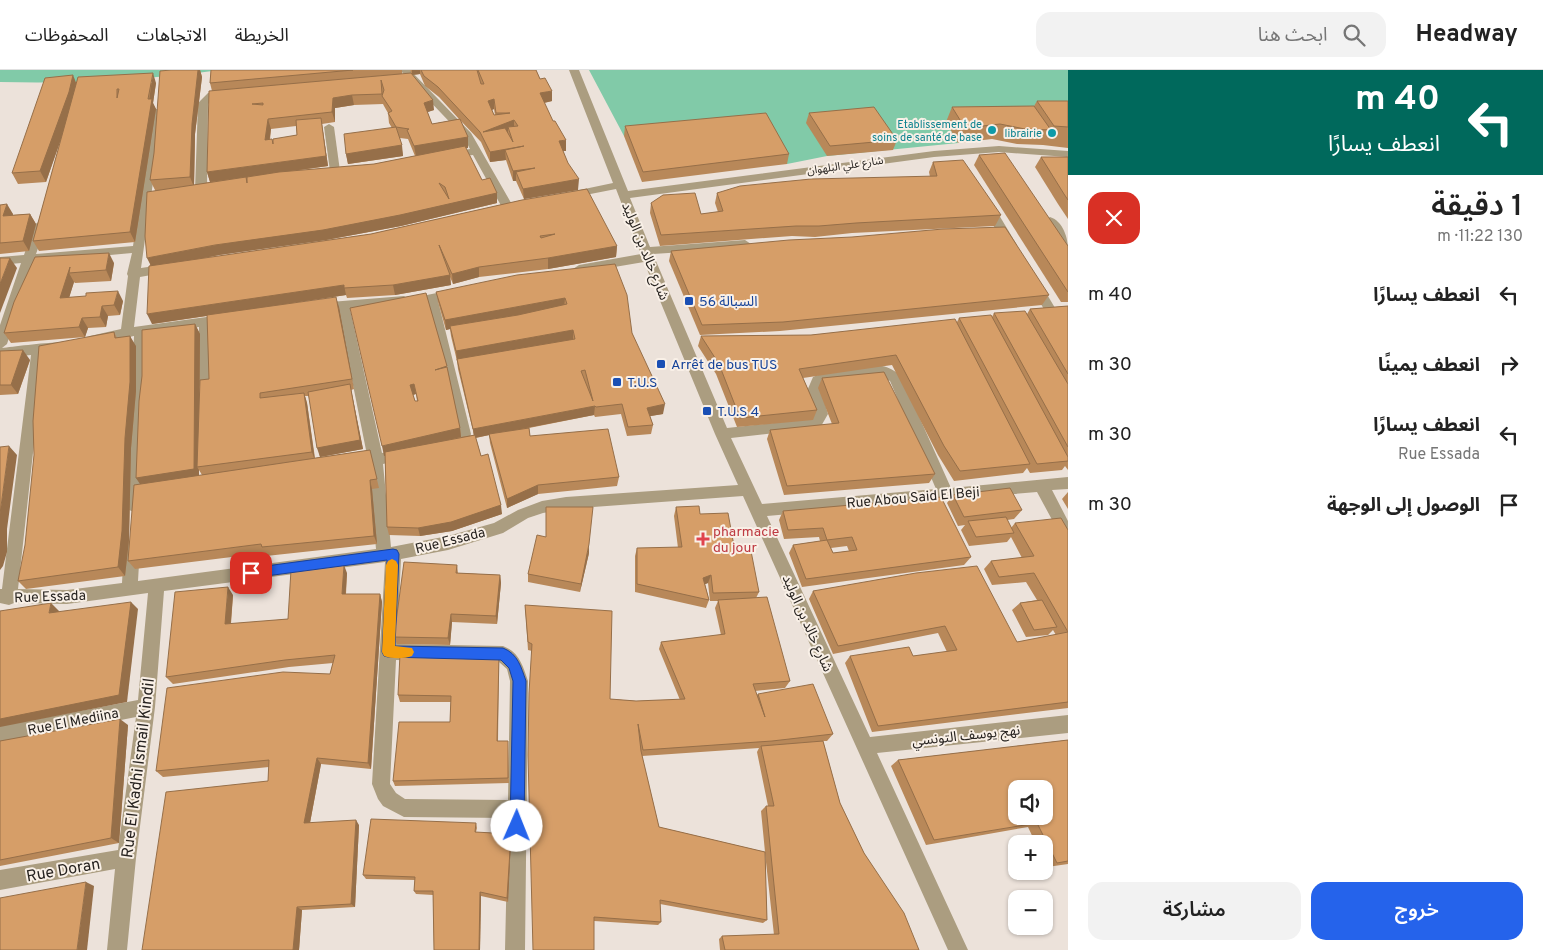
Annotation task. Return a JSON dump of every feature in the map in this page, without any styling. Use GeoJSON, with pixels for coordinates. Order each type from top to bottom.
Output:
{"type":"FeatureCollection","features":[{"type":"Feature","properties":{"kind":"street","name":"شارع خالد بن الوليد"},"geometry":{"type":"LineString","coordinates":[[574,70],[621,190],[722,434],[958,950]]}},
{"type":"Feature","properties":{"kind":"street"},"geometry":{"type":"LineString","coordinates":[[406,76],[454,119],[467,135],[508,208]]}},
{"type":"Feature","properties":{"kind":"street"},"geometry":{"type":"LineString","coordinates":[[201,190],[202,107],[205,100],[212,96],[242,93]]}},
{"type":"Feature","properties":{"kind":"street"},"geometry":{"type":"LineString","coordinates":[[130,589],[133,528],[133,274],[151,197],[159,102]]}},
{"type":"Feature","properties":{"kind":"street"},"geometry":{"type":"LineString","coordinates":[[329,127],[335,171]]}},
{"type":"Feature","properties":{"kind":"street","name":"شارع علي البلهوان"},"geometry":{"type":"LineString","coordinates":[[554,198],[958,156],[999,149],[1068,154]]}},
{"type":"Feature","properties":{"kind":"street"},"geometry":{"type":"LineString","coordinates":[[999,149],[1010,165]]}},
{"type":"Feature","properties":{"kind":"street"},"geometry":{"type":"LineString","coordinates":[[433,158],[477,151]]}},
{"type":"Feature","properties":{"kind":"street"},"geometry":{"type":"LineString","coordinates":[[981,194],[1016,254]]}},
{"type":"Feature","properties":{"kind":"street"},"geometry":{"type":"LineString","coordinates":[[1045,213],[1068,246]]}},
{"type":"Feature","properties":{"kind":"street"},"geometry":{"type":"LineString","coordinates":[[0,344],[44,214]]}},
{"type":"Feature","properties":{"kind":"street"},"geometry":{"type":"LineString","coordinates":[[983,230],[1001,228]]}},
{"type":"Feature","properties":{"kind":"street"},"geometry":{"type":"LineString","coordinates":[[570,271],[648,254],[754,244]]}},
{"type":"Feature","properties":{"kind":"street"},"geometry":{"type":"LineString","coordinates":[[0,261],[138,248]]}},
{"type":"Feature","properties":{"kind":"street"},"geometry":{"type":"LineString","coordinates":[[133,274],[182,266]]}},
{"type":"Feature","properties":{"kind":"street"},"geometry":{"type":"LineString","coordinates":[[1027,271],[1047,313],[1068,311]]}},
{"type":"Feature","properties":{"kind":"street"},"geometry":{"type":"LineString","coordinates":[[306,308],[431,298],[468,291]]}},
{"type":"Feature","properties":{"kind":"street"},"geometry":{"type":"LineString","coordinates":[[431,298],[454,365],[464,434],[458,442],[433,448]]}},
{"type":"Feature","properties":{"kind":"street"},"geometry":{"type":"LineString","coordinates":[[343,304],[377,460],[388,555],[388,652],[383,792],[388,799],[404,808],[518,809]]}},
{"type":"Feature","properties":{"kind":"street"},"geometry":{"type":"LineString","coordinates":[[0,353],[38,350],[134,332],[241,316]]}},
{"type":"Feature","properties":{"kind":"street"},"geometry":{"type":"LineString","coordinates":[[205,322],[205,383]]}},
{"type":"Feature","properties":{"kind":"street"},"geometry":{"type":"LineString","coordinates":[[684,343],[702,342]]}},
{"type":"Feature","properties":{"kind":"street"},"geometry":{"type":"LineString","coordinates":[[4,597],[38,350]]}},
{"type":"Feature","properties":{"kind":"street"},"geometry":{"type":"LineString","coordinates":[[722,434],[815,424],[819,421],[821,414],[814,391],[818,381],[828,376],[884,370],[894,378],[946,494]]}},
{"type":"Feature","properties":{"kind":"street"},"geometry":{"type":"LineString","coordinates":[[377,460],[415,452]]}},
{"type":"Feature","properties":{"kind":"street","name":"Rue Abou Said El Beji"},"geometry":{"type":"LineString","coordinates":[[758,511],[1068,484]]}},
{"type":"Feature","properties":{"kind":"street"},"geometry":{"type":"LineString","coordinates":[[1041,485],[1068,535]]}},
{"type":"Feature","properties":{"kind":"street","name":"Rue Essada"},"geometry":{"type":"LineString","coordinates":[[4,597],[67,597],[388,555],[448,543],[498,528],[522,514],[566,503],[748,490]]}},
{"type":"Feature","properties":{"kind":"street","name":"Rue El Kadhi Ismail Kindil"},"geometry":{"type":"LineString","coordinates":[[117,950],[126,858],[146,707],[157,586]]}},
{"type":"Feature","properties":{"kind":"street"},"geometry":{"type":"LineString","coordinates":[[388,652],[503,654],[514,665],[519,681],[515,950]]}},
{"type":"Feature","properties":{"kind":"street","name":"Rue El Mediina"},"geometry":{"type":"LineString","coordinates":[[0,735],[146,707]]}},
{"type":"Feature","properties":{"kind":"street","name":"نهج يوسف التونسي"},"geometry":{"type":"LineString","coordinates":[[864,746],[1068,724]]}},
{"type":"Feature","properties":{"kind":"street","name":"Rue Doran"},"geometry":{"type":"LineString","coordinates":[[0,880],[126,858]]}},
{"type":"Feature","properties":{"kind":"green space"},"geometry":{"type":"Polygon","coordinates":[[[0,70],[220,70],[110,80],[0,82],[0,70]]]}},
{"type":"Feature","properties":{"kind":"green space"},"geometry":{"type":"Polygon","coordinates":[[[589,70],[1068,70],[1068,121],[946,122],[958,143],[827,156],[787,164],[624,136],[589,70]]]}},
{"type":"Feature","properties":{"kind":"building"},"geometry":{"type":"Polygon","coordinates":[[[198,70],[192,124],[190,177],[150,180],[154,153],[160,71],[198,70]]]}},
{"type":"Feature","properties":{"kind":"building"},"geometry":{"type":"Polygon","coordinates":[[[211,70],[353,70],[210,83],[211,70]]]}},
{"type":"Feature","properties":{"kind":"building"},"geometry":{"type":"Polygon","coordinates":[[[421,70],[477,70],[481,84],[484,84],[478,70],[536,70],[540,79],[545,78],[552,91],[540,93],[553,121],[555,121],[566,140],[559,141],[568,163],[579,179],[523,189],[516,172],[535,168],[513,171],[505,150],[524,146],[490,152],[480,132],[438,87],[424,76],[421,70]],[[494,99],[488,101],[494,115],[510,113],[496,113],[494,99]],[[514,120],[483,132],[505,128],[513,142],[508,127],[518,126],[514,120]]]}},
{"type":"Feature","properties":{"kind":"building"},"geometry":{"type":"Polygon","coordinates":[[[153,73],[148,99],[152,99],[130,232],[33,241],[78,77],[153,73]]]}},
{"type":"Feature","properties":{"kind":"building"},"geometry":{"type":"Polygon","coordinates":[[[411,73],[433,100],[424,103],[432,124],[460,119],[468,137],[414,146],[407,130],[409,129],[396,127],[388,113],[392,111],[382,96],[384,90],[381,80],[382,94],[333,98],[332,112],[268,119],[265,140],[272,139],[273,144],[273,139],[297,135],[296,120],[321,118],[326,156],[207,172],[209,91],[411,73]]]}},
{"type":"Feature","properties":{"kind":"building"},"geometry":{"type":"Polygon","coordinates":[[[73,75],[69,92],[40,171],[12,173],[45,78],[73,75]]]}},
{"type":"Feature","properties":{"kind":"building"},"geometry":{"type":"Polygon","coordinates":[[[1037,101],[1068,101],[1068,127],[1054,126],[1037,101]]]}},
{"type":"Feature","properties":{"kind":"building"},"geometry":{"type":"Polygon","coordinates":[[[1034,106],[1051,130],[1025,129],[1000,124],[965,128],[952,107],[1034,106]]]}},
{"type":"Feature","properties":{"kind":"building"},"geometry":{"type":"Polygon","coordinates":[[[874,107],[897,140],[830,146],[809,113],[874,107]]]}},
{"type":"Feature","properties":{"kind":"building"},"geometry":{"type":"Polygon","coordinates":[[[766,113],[789,154],[643,172],[625,126],[766,113]]]}},
{"type":"Feature","properties":{"kind":"building"},"geometry":{"type":"Polygon","coordinates":[[[396,127],[402,145],[346,154],[344,134],[396,127]]]}},
{"type":"Feature","properties":{"kind":"building"},"geometry":{"type":"Polygon","coordinates":[[[465,146],[482,180],[490,178],[497,193],[323,230],[215,245],[147,258],[145,236],[147,192],[246,177],[247,183],[247,177],[279,172],[374,164],[465,146]],[[439,183],[449,199],[445,187],[439,183]]]}},
{"type":"Feature","properties":{"kind":"building"},"geometry":{"type":"Polygon","coordinates":[[[1005,153],[1068,246],[1068,292],[979,155],[1005,153]]]}},
{"type":"Feature","properties":{"kind":"building"},"geometry":{"type":"Polygon","coordinates":[[[1041,157],[1068,157],[1068,200],[1064,194],[1041,157]]]}},
{"type":"Feature","properties":{"kind":"building"},"geometry":{"type":"Polygon","coordinates":[[[963,160],[1001,215],[661,235],[651,203],[663,195],[695,193],[701,214],[723,211],[717,193],[740,186],[811,179],[937,176],[933,162],[963,160]]]}},
{"type":"Feature","properties":{"kind":"building"},"geometry":{"type":"Polygon","coordinates":[[[587,189],[617,246],[479,267],[452,274],[439,245],[450,275],[393,285],[344,288],[344,285],[147,314],[149,266],[371,234],[522,200],[587,189]],[[555,234],[540,236],[541,238],[555,234]]]}},
{"type":"Feature","properties":{"kind":"building"},"geometry":{"type":"Polygon","coordinates":[[[7,204],[3,216],[30,214],[23,241],[0,243],[0,205],[7,204]]]}},
{"type":"Feature","properties":{"kind":"building"},"geometry":{"type":"Polygon","coordinates":[[[1005,227],[1049,295],[783,322],[702,325],[671,251],[789,240],[943,229],[1005,227]]]}},
{"type":"Feature","properties":{"kind":"building"},"geometry":{"type":"Polygon","coordinates":[[[109,253],[106,270],[69,273],[70,267],[60,298],[86,296],[86,293],[118,291],[114,305],[102,306],[100,317],[82,318],[79,327],[4,333],[14,302],[35,257],[109,253]]]}},
{"type":"Feature","properties":{"kind":"building"},"geometry":{"type":"Polygon","coordinates":[[[0,258],[10,258],[0,284],[0,258]]]}},
{"type":"Feature","properties":{"kind":"building"},"geometry":{"type":"Polygon","coordinates":[[[615,264],[627,295],[632,333],[665,404],[647,408],[653,425],[628,427],[622,404],[595,406],[473,429],[457,359],[575,339],[573,330],[456,351],[450,326],[518,315],[567,304],[565,298],[445,320],[436,292],[517,275],[615,264]],[[585,370],[581,371],[593,401],[585,370]]]}},
{"type":"Feature","properties":{"kind":"building"},"geometry":{"type":"Polygon","coordinates":[[[426,293],[447,366],[435,370],[447,367],[460,428],[382,446],[350,308],[426,293]],[[414,384],[410,385],[415,401],[418,401],[414,384]]]}},
{"type":"Feature","properties":{"kind":"building"},"geometry":{"type":"Polygon","coordinates":[[[336,297],[352,379],[260,393],[260,398],[304,393],[312,452],[197,467],[200,380],[209,379],[207,315],[336,297]]]}},
{"type":"Feature","properties":{"kind":"building"},"geometry":{"type":"Polygon","coordinates":[[[1068,306],[1068,374],[1030,309],[1068,306]]]}},
{"type":"Feature","properties":{"kind":"building"},"geometry":{"type":"Polygon","coordinates":[[[1025,311],[1068,384],[1068,447],[994,313],[1025,311]]]}},
{"type":"Feature","properties":{"kind":"building"},"geometry":{"type":"Polygon","coordinates":[[[991,315],[1068,457],[1068,461],[1037,464],[959,318],[991,315]]]}},
{"type":"Feature","properties":{"kind":"building"},"geometry":{"type":"Polygon","coordinates":[[[955,319],[1030,464],[960,471],[944,446],[896,355],[799,369],[817,410],[740,418],[719,364],[701,336],[811,335],[955,319]]]}},
{"type":"Feature","properties":{"kind":"building"},"geometry":{"type":"Polygon","coordinates":[[[195,324],[194,469],[136,478],[139,401],[142,376],[142,330],[195,324]]]}},
{"type":"Feature","properties":{"kind":"building"},"geometry":{"type":"Polygon","coordinates":[[[114,332],[115,338],[130,336],[130,382],[125,438],[122,531],[118,567],[18,581],[25,545],[34,455],[33,421],[39,346],[114,332]]]}},
{"type":"Feature","properties":{"kind":"building"},"geometry":{"type":"Polygon","coordinates":[[[23,350],[11,385],[0,385],[0,351],[23,350]]]}},
{"type":"Feature","properties":{"kind":"building"},"geometry":{"type":"Polygon","coordinates":[[[884,372],[935,474],[787,486],[770,430],[839,423],[822,378],[884,372]]]}},
{"type":"Feature","properties":{"kind":"building"},"geometry":{"type":"Polygon","coordinates":[[[350,384],[360,440],[317,448],[308,392],[350,384]]]}},
{"type":"Feature","properties":{"kind":"building"},"geometry":{"type":"Polygon","coordinates":[[[529,428],[530,436],[608,429],[619,477],[538,485],[507,499],[489,434],[529,428]]]}},
{"type":"Feature","properties":{"kind":"building"},"geometry":{"type":"Polygon","coordinates":[[[475,435],[481,456],[488,454],[501,505],[451,522],[418,528],[387,527],[385,452],[475,435]]]}},
{"type":"Feature","properties":{"kind":"building"},"geometry":{"type":"Polygon","coordinates":[[[9,446],[0,514],[0,447],[9,446]]]}},
{"type":"Feature","properties":{"kind":"building"},"geometry":{"type":"Polygon","coordinates":[[[370,450],[377,479],[370,480],[374,536],[262,547],[261,544],[128,561],[134,485],[370,450]]]}},
{"type":"Feature","properties":{"kind":"building"},"geometry":{"type":"Polygon","coordinates":[[[1010,488],[1022,510],[964,517],[953,495],[1010,488]]]}},
{"type":"Feature","properties":{"kind":"building"},"geometry":{"type":"Polygon","coordinates":[[[941,497],[971,557],[806,579],[793,545],[827,540],[823,528],[788,530],[783,511],[941,497]],[[852,537],[827,540],[833,553],[857,550],[852,537]]]}},
{"type":"Feature","properties":{"kind":"building"},"geometry":{"type":"Polygon","coordinates":[[[699,506],[700,514],[728,513],[734,546],[750,546],[759,592],[713,593],[711,575],[703,578],[709,600],[637,584],[637,548],[682,547],[676,507],[699,506]]]}},
{"type":"Feature","properties":{"kind":"building"},"geometry":{"type":"Polygon","coordinates":[[[546,507],[593,507],[589,544],[581,584],[528,574],[537,535],[546,537],[546,507]]]}},
{"type":"Feature","properties":{"kind":"building"},"geometry":{"type":"Polygon","coordinates":[[[1006,517],[1014,533],[976,537],[968,521],[1006,517]]]}},
{"type":"Feature","properties":{"kind":"building"},"geometry":{"type":"Polygon","coordinates":[[[1061,518],[1068,530],[1068,632],[1034,573],[999,577],[991,561],[1034,556],[1015,523],[1061,518]]]}},
{"type":"Feature","properties":{"kind":"building"},"geometry":{"type":"Polygon","coordinates":[[[404,562],[457,565],[456,573],[500,575],[496,616],[451,614],[448,638],[394,637],[404,562]]]}},
{"type":"Feature","properties":{"kind":"building"},"geometry":{"type":"Polygon","coordinates":[[[344,565],[342,594],[380,594],[368,763],[317,758],[304,823],[356,820],[351,904],[297,907],[293,950],[142,950],[166,792],[268,781],[269,760],[156,771],[167,688],[283,672],[330,674],[335,655],[166,677],[175,592],[228,587],[225,624],[288,619],[291,570],[344,565]]]}},
{"type":"Feature","properties":{"kind":"building"},"geometry":{"type":"Polygon","coordinates":[[[977,566],[1017,642],[1068,632],[1068,702],[878,726],[850,656],[909,647],[913,656],[957,650],[945,626],[838,646],[813,591],[916,573],[977,566]]]}},
{"type":"Feature","properties":{"kind":"building"},"geometry":{"type":"Polygon","coordinates":[[[767,597],[790,681],[753,684],[765,717],[758,694],[813,684],[833,734],[772,741],[643,750],[638,724],[641,751],[659,827],[765,852],[767,920],[660,900],[661,922],[594,917],[594,950],[533,950],[528,755],[532,644],[528,642],[525,605],[612,611],[610,699],[636,701],[685,699],[661,642],[725,634],[718,600],[767,597]]]}},
{"type":"Feature","properties":{"kind":"building"},"geometry":{"type":"Polygon","coordinates":[[[1042,600],[1057,627],[1034,630],[1020,603],[1042,600]]]}},
{"type":"Feature","properties":{"kind":"building"},"geometry":{"type":"Polygon","coordinates":[[[131,602],[119,695],[0,719],[0,611],[51,603],[49,613],[131,602]]]}},
{"type":"Feature","properties":{"kind":"building"},"geometry":{"type":"Polygon","coordinates":[[[400,654],[499,656],[497,741],[508,741],[508,778],[393,781],[399,722],[450,722],[451,696],[398,695],[400,654]]]}},
{"type":"Feature","properties":{"kind":"building"},"geometry":{"type":"Polygon","coordinates":[[[120,719],[111,838],[0,860],[0,741],[120,719]]]}},
{"type":"Feature","properties":{"kind":"building"},"geometry":{"type":"Polygon","coordinates":[[[1068,740],[1068,861],[1057,863],[1053,855],[1053,835],[1043,835],[1038,825],[1053,825],[1053,780],[1008,780],[1008,825],[1025,825],[934,840],[898,760],[1068,740]]]}},
{"type":"Feature","properties":{"kind":"building"},"geometry":{"type":"Polygon","coordinates":[[[823,741],[840,803],[864,853],[904,913],[919,950],[725,950],[722,936],[779,934],[766,806],[774,806],[761,746],[823,741]]]}},
{"type":"Feature","properties":{"kind":"building"},"geometry":{"type":"Polygon","coordinates":[[[371,819],[476,823],[475,832],[511,834],[507,898],[480,892],[479,950],[434,950],[433,891],[414,891],[415,877],[363,875],[371,819]]]}},
{"type":"Feature","properties":{"kind":"building"},"geometry":{"type":"Polygon","coordinates":[[[86,882],[77,950],[0,950],[0,898],[86,882]]]}},
{"type":"Feature","properties":{"kind":"slow traffic"},"geometry":{"type":"LineString","coordinates":[[392,565],[388,652],[408,652]]}},
{"type":"Feature","properties":{"kind":"place","name":"Etablissement de soins de santé de base"},"geometry":{"type":"Point","coordinates":[992,130]}},
{"type":"Feature","properties":{"kind":"place","name":"librairie"},"geometry":{"type":"Point","coordinates":[1052,133]}},
{"type":"Feature","properties":{"kind":"place","name":"السبالة 56"},"geometry":{"type":"Point","coordinates":[689,301]}},
{"type":"Feature","properties":{"kind":"place","name":"Arrêt de bus TUS"},"geometry":{"type":"Point","coordinates":[661,364]}},
{"type":"Feature","properties":{"kind":"place","name":"T.U.S"},"geometry":{"type":"Point","coordinates":[617,382]}},
{"type":"Feature","properties":{"kind":"place","name":"T.U.S 4"},"geometry":{"type":"Point","coordinates":[707,411]}},
{"type":"Feature","properties":{"kind":"place","name":"pharmacie du jour"},"geometry":{"type":"Point","coordinates":[703,539]}},
{"type":"Feature","properties":{"kind":"route"},"geometry":{"type":"LineString","coordinates":[[251,573],[393,554],[388,652],[503,654],[509,658],[514,665],[519,681],[517,826]]}}]}
